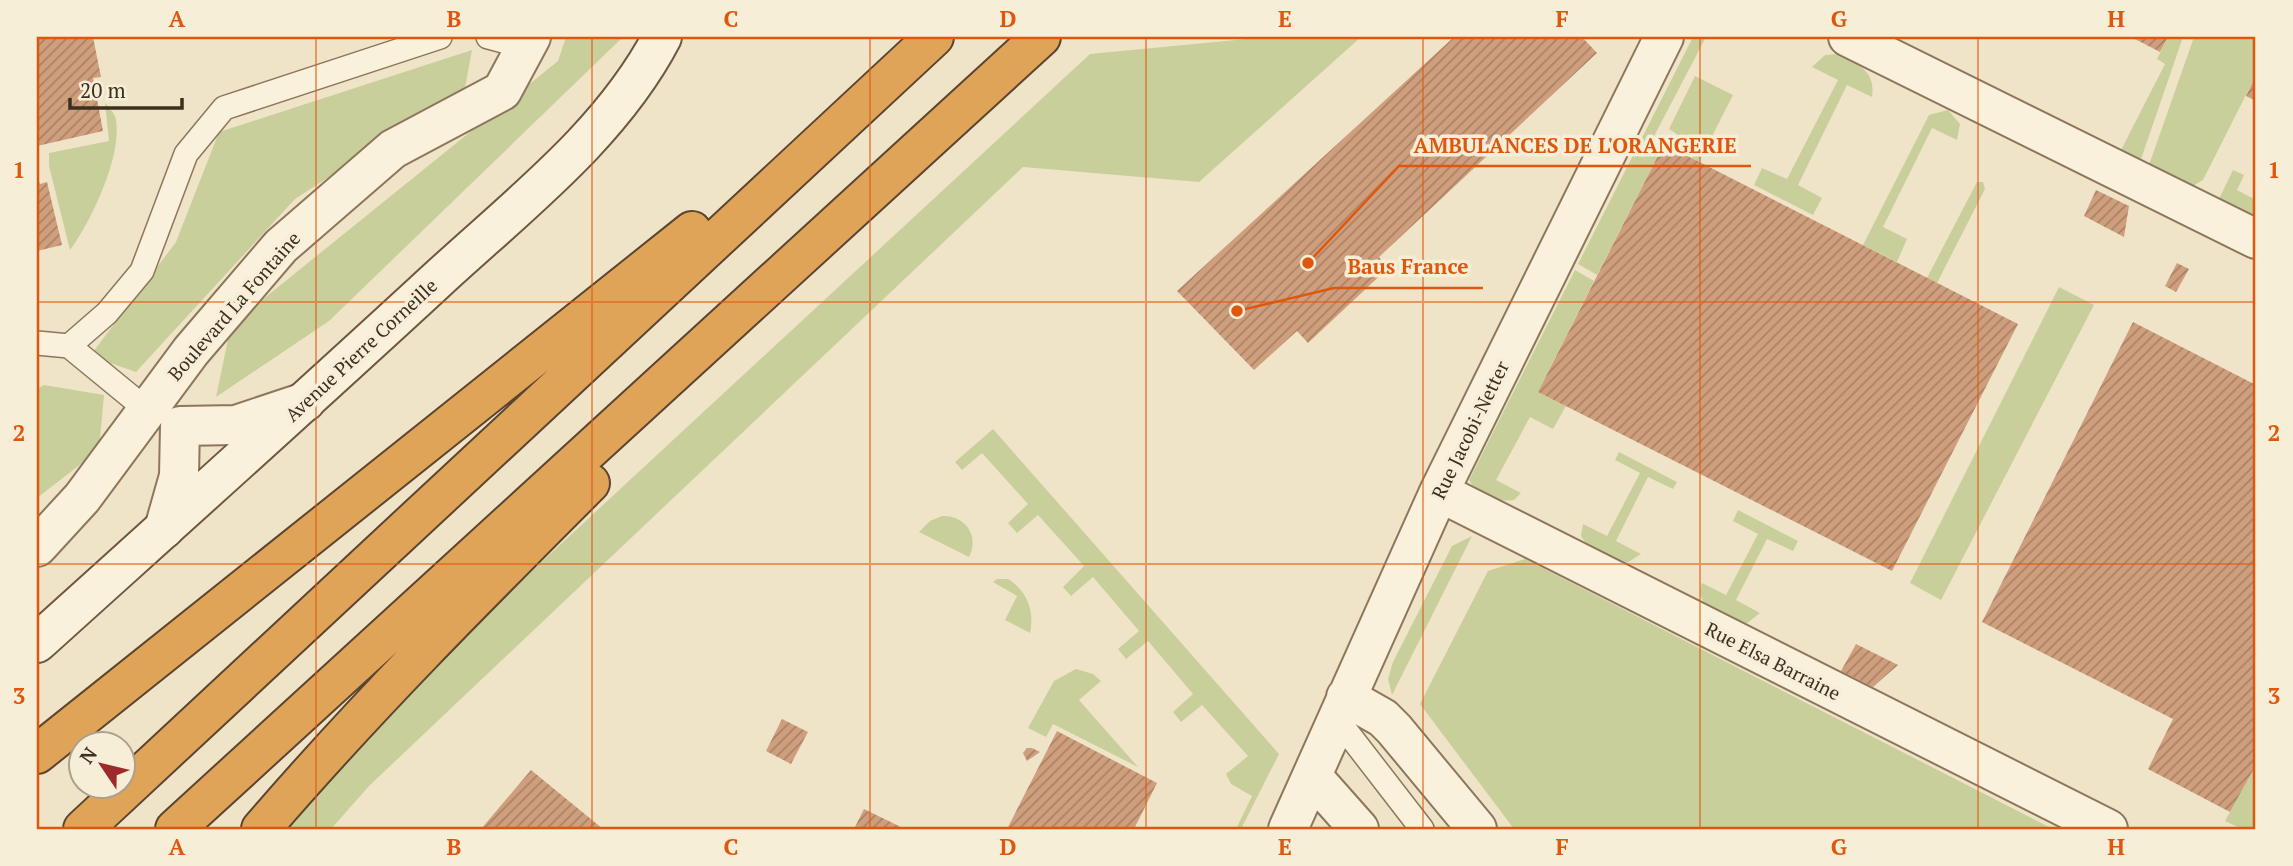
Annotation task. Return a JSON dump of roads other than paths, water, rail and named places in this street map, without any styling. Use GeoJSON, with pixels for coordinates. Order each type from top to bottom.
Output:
{"type":"FeatureCollection","features":[{"type":"Feature","properties":{"kind":"highway"},"geometry":{"type":"LineString","coordinates":[[83,829],[934,37]]}},
{"type":"Feature","properties":{"kind":"highway"},"geometry":{"type":"LineString","coordinates":[[175,829],[1041,37]]}},
{"type":"Feature","properties":{"kind":"highway"},"geometry":{"type":"LineString","coordinates":[[37,754],[454,419],[894,72]]}},
{"type":"Feature","properties":{"kind":"highway"},"geometry":{"type":"LineString","coordinates":[[261,829],[321,760],[472,601],[994,80]]}},
{"type":"Feature","properties":{"kind":"street","name":"Avenue Pierre Corneille"},"geometry":{"type":"LineString","coordinates":[[37,643],[305,402],[573,155],[632,86],[662,37]]}},
{"type":"Feature","properties":{"kind":"street","name":"Rue Jacobi-Netter"},"geometry":{"type":"LineString","coordinates":[[1288,829],[1438,492],[1664,37]]}},
{"type":"Feature","properties":{"kind":"street"},"geometry":{"type":"LineString","coordinates":[[1848,37],[2256,239]]}},
{"type":"Feature","properties":{"kind":"street","name":"Boulevard La Fontaine"},"geometry":{"type":"LineString","coordinates":[[37,547],[162,410],[281,246],[393,149],[502,91],[528,42]]}},
{"type":"Feature","properties":{"kind":"street"},"geometry":{"type":"LineString","coordinates":[[164,529],[179,476],[162,410],[236,425],[305,402]]}},
{"type":"Feature","properties":{"kind":"street","name":"Rue Elsa Barraine"},"geometry":{"type":"LineString","coordinates":[[1438,492],[2108,829]]}},
{"type":"Feature","properties":{"kind":"street"},"geometry":{"type":"LineString","coordinates":[[1341,708],[1383,718],[1477,829]]}},
{"type":"Feature","properties":{"kind":"street"},"geometry":{"type":"LineString","coordinates":[[1312,776],[1359,829]]}},
{"type":"Feature","properties":{"kind":"lane"},"geometry":{"type":"LineString","coordinates":[[69,346],[107,313],[142,271],[186,154],[224,108],[440,37]]}},
{"type":"Feature","properties":{"kind":"lane"},"geometry":{"type":"LineString","coordinates":[[488,37],[528,42]]}},
{"type":"Feature","properties":{"kind":"lane"},"geometry":{"type":"LineString","coordinates":[[37,343],[69,346],[162,410]]}},
{"type":"Feature","properties":{"kind":"lane"},"geometry":{"type":"LineString","coordinates":[[1341,708],[1422,829]]}},
{"type":"Feature","properties":{"kind":"place","name":"AMBULANCES DE L'ORANGERIE"},"geometry":{"type":"Point","coordinates":[1308,263]}},
{"type":"Feature","properties":{"kind":"place","name":"Baus France"},"geometry":{"type":"Point","coordinates":[1237,311]}}]}
